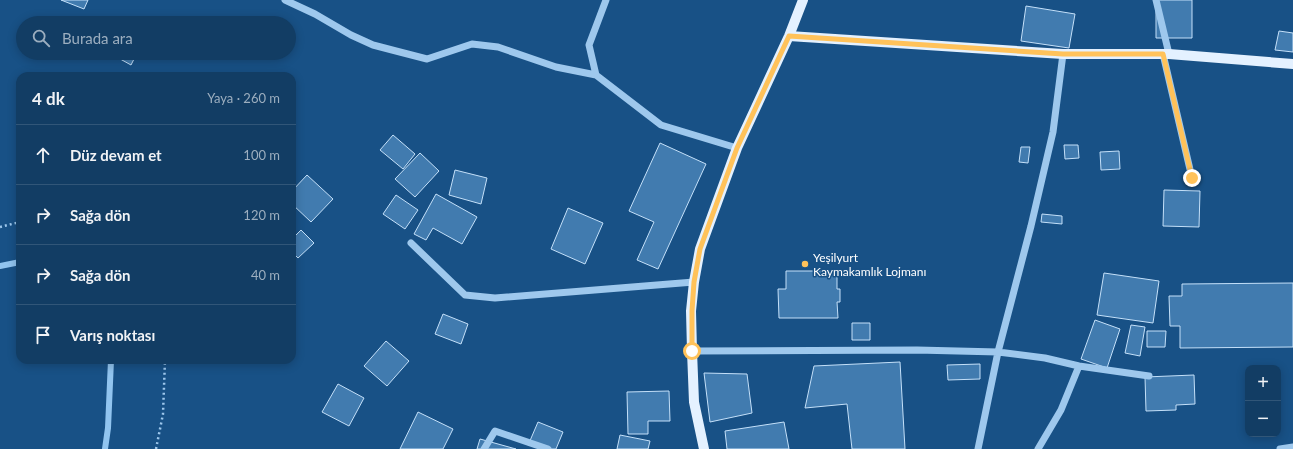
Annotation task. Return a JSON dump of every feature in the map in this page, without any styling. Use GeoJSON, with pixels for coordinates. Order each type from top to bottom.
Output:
{"type":"FeatureCollection","features":[{"type":"Feature","properties":{"kind":"main road"},"geometry":{"type":"LineString","coordinates":[[704,449],[694,402],[692,351],[694,282],[700,249],[737,148],[789,36],[803,0]]}},
{"type":"Feature","properties":{"kind":"main road"},"geometry":{"type":"LineString","coordinates":[[789,36],[1063,54],[1166,54],[1293,64]]}},
{"type":"Feature","properties":{"kind":"street"},"geometry":{"type":"LineString","coordinates":[[286,0],[315,14],[351,35],[373,45],[402,53],[427,59],[472,44],[498,47],[556,67],[596,75],[660,125],[737,148]]}},
{"type":"Feature","properties":{"kind":"street"},"geometry":{"type":"LineString","coordinates":[[596,75],[588,45],[606,0]]}},
{"type":"Feature","properties":{"kind":"street"},"geometry":{"type":"LineString","coordinates":[[1156,0],[1192,178]]}},
{"type":"Feature","properties":{"kind":"street"},"geometry":{"type":"LineString","coordinates":[[978,449],[998,352],[1031,226],[1053,132],[1063,54]]}},
{"type":"Feature","properties":{"kind":"street"},"geometry":{"type":"LineString","coordinates":[[411,243],[465,295],[495,298],[694,282]]}},
{"type":"Feature","properties":{"kind":"street"},"geometry":{"type":"LineString","coordinates":[[692,351],[917,350],[998,352],[1045,358],[1079,366],[1149,376]]}},
{"type":"Feature","properties":{"kind":"street"},"geometry":{"type":"LineString","coordinates":[[1038,449],[1060,410],[1079,366]]}},
{"type":"Feature","properties":{"kind":"street"},"geometry":{"type":"LineString","coordinates":[[484,449],[495,430],[548,449]]}},
{"type":"Feature","properties":{"kind":"street"},"geometry":{"type":"LineString","coordinates":[[1280,449],[1293,447]]}},
{"type":"Feature","properties":{"kind":"path"},"geometry":{"type":"LineString","coordinates":[[0,227],[16,223]]}},
{"type":"Feature","properties":{"kind":"path"},"geometry":{"type":"LineString","coordinates":[[156,449],[164,414],[165,364]]}},
{"type":"Feature","properties":{"kind":"building"},"geometry":{"type":"Polygon","coordinates":[[[61,0],[88,0],[84,9],[61,0]]]}},
{"type":"Feature","properties":{"kind":"building"},"geometry":{"type":"Polygon","coordinates":[[[1156,0],[1192,0],[1192,38],[1156,38],[1156,0]]]}},
{"type":"Feature","properties":{"kind":"building"},"geometry":{"type":"Polygon","coordinates":[[[1026,6],[1075,14],[1069,48],[1021,41],[1026,6]]]}},
{"type":"Feature","properties":{"kind":"building"},"geometry":{"type":"Polygon","coordinates":[[[1279,31],[1293,33],[1293,52],[1275,50],[1279,31]]]}},
{"type":"Feature","properties":{"kind":"building"},"geometry":{"type":"Polygon","coordinates":[[[122,60],[134,60],[131,65],[122,60]]]}},
{"type":"Feature","properties":{"kind":"building"},"geometry":{"type":"Polygon","coordinates":[[[393,135],[415,154],[403,169],[380,150],[393,135]]]}},
{"type":"Feature","properties":{"kind":"building"},"geometry":{"type":"Polygon","coordinates":[[[660,143],[706,164],[658,269],[637,260],[654,222],[629,211],[660,143]]]}},
{"type":"Feature","properties":{"kind":"building"},"geometry":{"type":"Polygon","coordinates":[[[1064,145],[1078,145],[1079,158],[1065,159],[1064,145]]]}},
{"type":"Feature","properties":{"kind":"building"},"geometry":{"type":"Polygon","coordinates":[[[1021,147],[1030,147],[1028,163],[1019,162],[1021,147]]]}},
{"type":"Feature","properties":{"kind":"building"},"geometry":{"type":"Polygon","coordinates":[[[1119,151],[1120,169],[1101,170],[1100,152],[1119,151]]]}},
{"type":"Feature","properties":{"kind":"building"},"geometry":{"type":"Polygon","coordinates":[[[420,153],[439,171],[415,197],[395,179],[420,153]]]}},
{"type":"Feature","properties":{"kind":"building"},"geometry":{"type":"Polygon","coordinates":[[[455,170],[487,178],[481,204],[449,195],[455,170]]]}},
{"type":"Feature","properties":{"kind":"building"},"geometry":{"type":"Polygon","coordinates":[[[307,175],[333,199],[311,222],[296,208],[296,187],[307,175]]]}},
{"type":"Feature","properties":{"kind":"building"},"geometry":{"type":"Polygon","coordinates":[[[1164,190],[1200,191],[1199,227],[1163,226],[1164,190]]]}},
{"type":"Feature","properties":{"kind":"building"},"geometry":{"type":"Polygon","coordinates":[[[436,194],[477,217],[462,244],[433,228],[426,240],[414,234],[436,194]]]}},
{"type":"Feature","properties":{"kind":"building"},"geometry":{"type":"Polygon","coordinates":[[[396,195],[418,210],[405,229],[383,214],[396,195]]]}},
{"type":"Feature","properties":{"kind":"building"},"geometry":{"type":"Polygon","coordinates":[[[568,208],[603,223],[585,264],[551,249],[568,208]]]}},
{"type":"Feature","properties":{"kind":"building"},"geometry":{"type":"Polygon","coordinates":[[[1042,214],[1062,216],[1062,224],[1041,222],[1042,214]]]}},
{"type":"Feature","properties":{"kind":"building"},"geometry":{"type":"Polygon","coordinates":[[[301,230],[314,243],[298,258],[296,256],[296,235],[301,230]]]}},
{"type":"Feature","properties":{"kind":"building","name":"Yeşilyurt Kaymakamlık Lojmanı"},"geometry":{"type":"Polygon","coordinates":[[[786,271],[837,271],[837,289],[840,289],[840,302],[837,302],[838,318],[779,318],[778,289],[786,289],[786,271]]]}},
{"type":"Feature","properties":{"kind":"building"},"geometry":{"type":"Polygon","coordinates":[[[1104,273],[1159,281],[1153,323],[1097,315],[1104,273]]]}},
{"type":"Feature","properties":{"kind":"building"},"geometry":{"type":"Polygon","coordinates":[[[1293,283],[1293,347],[1180,348],[1180,326],[1170,326],[1169,296],[1182,296],[1182,284],[1293,283]]]}},
{"type":"Feature","properties":{"kind":"building"},"geometry":{"type":"Polygon","coordinates":[[[443,314],[468,324],[461,344],[435,334],[443,314]]]}},
{"type":"Feature","properties":{"kind":"building"},"geometry":{"type":"Polygon","coordinates":[[[1095,320],[1120,329],[1107,368],[1081,359],[1095,320]]]}},
{"type":"Feature","properties":{"kind":"building"},"geometry":{"type":"Polygon","coordinates":[[[852,323],[870,323],[870,340],[852,340],[852,323]]]}},
{"type":"Feature","properties":{"kind":"building"},"geometry":{"type":"Polygon","coordinates":[[[1131,325],[1145,327],[1140,356],[1125,353],[1131,325]]]}},
{"type":"Feature","properties":{"kind":"building"},"geometry":{"type":"Polygon","coordinates":[[[1147,331],[1166,331],[1165,347],[1147,347],[1147,331]]]}},
{"type":"Feature","properties":{"kind":"building"},"geometry":{"type":"Polygon","coordinates":[[[386,341],[409,361],[387,386],[364,366],[386,341]]]}},
{"type":"Feature","properties":{"kind":"building"},"geometry":{"type":"Polygon","coordinates":[[[900,362],[905,449],[852,449],[847,404],[805,408],[814,366],[900,362]]]}},
{"type":"Feature","properties":{"kind":"building"},"geometry":{"type":"Polygon","coordinates":[[[980,364],[980,379],[948,380],[947,365],[980,364]]]}},
{"type":"Feature","properties":{"kind":"building"},"geometry":{"type":"Polygon","coordinates":[[[704,373],[747,374],[752,413],[710,422],[704,373]]]}},
{"type":"Feature","properties":{"kind":"building"},"geometry":{"type":"Polygon","coordinates":[[[1194,375],[1195,404],[1176,405],[1176,410],[1146,411],[1145,377],[1194,375]]]}},
{"type":"Feature","properties":{"kind":"building"},"geometry":{"type":"Polygon","coordinates":[[[338,384],[364,398],[349,426],[322,412],[338,384]]]}},
{"type":"Feature","properties":{"kind":"building"},"geometry":{"type":"Polygon","coordinates":[[[669,391],[670,421],[648,421],[648,434],[628,434],[627,392],[669,391]]]}},
{"type":"Feature","properties":{"kind":"building"},"geometry":{"type":"Polygon","coordinates":[[[418,412],[453,429],[443,449],[400,449],[418,412]]]}},
{"type":"Feature","properties":{"kind":"building"},"geometry":{"type":"Polygon","coordinates":[[[538,422],[563,432],[556,449],[543,449],[529,443],[538,422]]]}},
{"type":"Feature","properties":{"kind":"building"},"geometry":{"type":"Polygon","coordinates":[[[784,422],[789,449],[727,449],[725,431],[784,422]]]}},
{"type":"Feature","properties":{"kind":"building"},"geometry":{"type":"Polygon","coordinates":[[[620,435],[650,441],[648,449],[617,449],[620,435]]]}},
{"type":"Feature","properties":{"kind":"building"},"geometry":{"type":"Polygon","coordinates":[[[480,439],[516,449],[477,449],[480,439]]]}},
{"type":"Feature","properties":{"kind":"waterway"},"geometry":{"type":"LineString","coordinates":[[0,266],[16,263]]}},
{"type":"Feature","properties":{"kind":"waterway"},"geometry":{"type":"LineString","coordinates":[[105,449],[108,428],[111,364]]}},
{"type":"Feature","properties":{"kind":"place","name":"Yeşilyurt Kaymakamlık Lojmanı"},"geometry":{"type":"Point","coordinates":[805,264]}},
{"type":"Feature","properties":{"kind":"route"},"geometry":{"type":"LineString","coordinates":[[692,351],[694,282],[700,249],[737,148],[789,36],[1063,54],[1163,54],[1192,178]]}}]}
